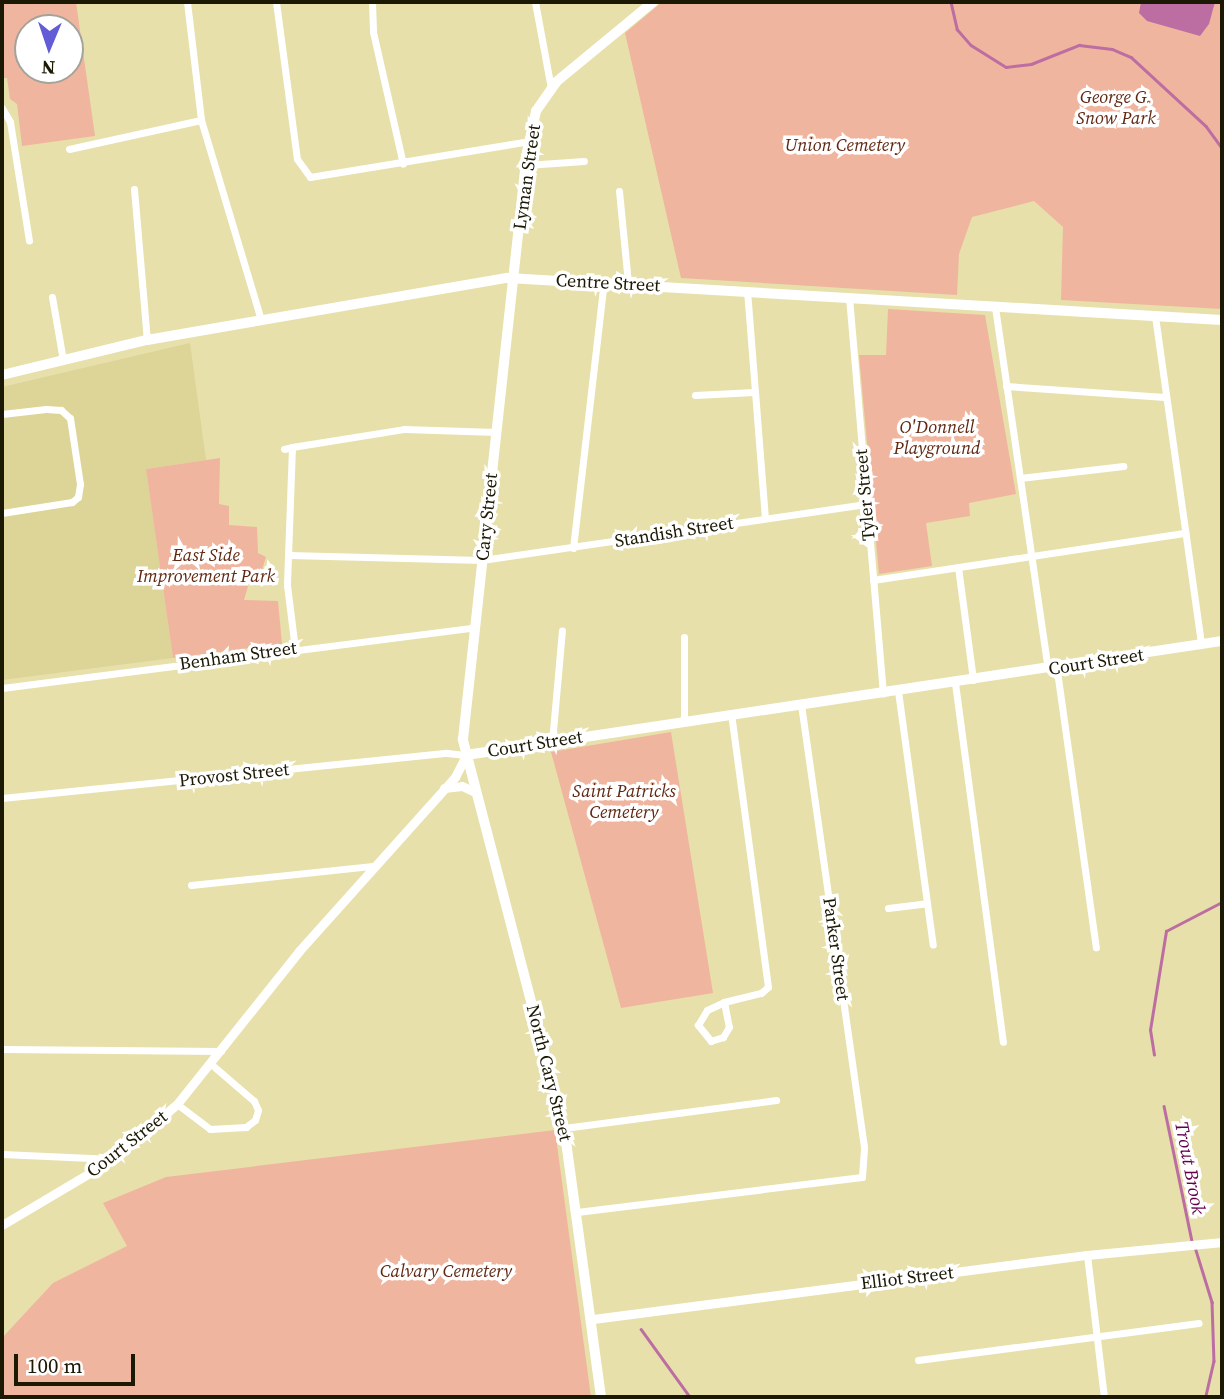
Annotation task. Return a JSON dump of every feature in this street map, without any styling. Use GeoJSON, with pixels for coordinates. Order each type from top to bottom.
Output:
{"type":"FeatureCollection","features":[{"type":"Feature","properties":{"kind":"main road","name":"Lyman Street"},"geometry":{"type":"LineString","coordinates":[[514,278],[529,141],[536,111],[551,88],[653,2]]}},
{"type":"Feature","properties":{"kind":"main road","name":"Centre Street"},"geometry":{"type":"LineString","coordinates":[[2,375],[147,340],[514,278],[1222,320]]}},
{"type":"Feature","properties":{"kind":"main road","name":"Cary Street"},"geometry":{"type":"LineString","coordinates":[[466,755],[463,731],[514,278]]}},
{"type":"Feature","properties":{"kind":"main road","name":"Court Street"},"geometry":{"type":"LineString","coordinates":[[466,755],[1052,669],[1222,641]]}},
{"type":"Feature","properties":{"kind":"main road","name":"North Cary Street"},"geometry":{"type":"LineString","coordinates":[[466,755],[564,1128],[593,1319],[601,1397]]}},
{"type":"Feature","properties":{"kind":"street"},"geometry":{"type":"LineString","coordinates":[[187,2],[201,120],[261,320]]}},
{"type":"Feature","properties":{"kind":"street"},"geometry":{"type":"LineString","coordinates":[[276,2],[297,159],[310,177],[403,164],[529,141]]}},
{"type":"Feature","properties":{"kind":"street"},"geometry":{"type":"LineString","coordinates":[[372,2],[373,32],[403,164]]}},
{"type":"Feature","properties":{"kind":"street"},"geometry":{"type":"LineString","coordinates":[[535,2],[551,88]]}},
{"type":"Feature","properties":{"kind":"street"},"geometry":{"type":"LineString","coordinates":[[2,108],[10,121],[29,240]]}},
{"type":"Feature","properties":{"kind":"street"},"geometry":{"type":"LineString","coordinates":[[69,149],[201,120]]}},
{"type":"Feature","properties":{"kind":"street"},"geometry":{"type":"LineString","coordinates":[[526,165],[584,161]]}},
{"type":"Feature","properties":{"kind":"street"},"geometry":{"type":"LineString","coordinates":[[134,189],[147,340]]}},
{"type":"Feature","properties":{"kind":"street"},"geometry":{"type":"LineString","coordinates":[[619,191],[628,283]]}},
{"type":"Feature","properties":{"kind":"street"},"geometry":{"type":"LineString","coordinates":[[573,548],[604,282]]}},
{"type":"Feature","properties":{"kind":"street"},"geometry":{"type":"LineString","coordinates":[[747,290],[765,518]]}},
{"type":"Feature","properties":{"kind":"street"},"geometry":{"type":"LineString","coordinates":[[52,297],[63,360]]}},
{"type":"Feature","properties":{"kind":"street","name":"Tyler Street"},"geometry":{"type":"LineString","coordinates":[[849,297],[883,694]]}},
{"type":"Feature","properties":{"kind":"street"},"geometry":{"type":"LineString","coordinates":[[995,307],[1034,555],[1047,662],[1058,678],[1096,947]]}},
{"type":"Feature","properties":{"kind":"street"},"geometry":{"type":"LineString","coordinates":[[1155,316],[1201,645]]}},
{"type":"Feature","properties":{"kind":"street"},"geometry":{"type":"LineString","coordinates":[[1006,386],[1165,397]]}},
{"type":"Feature","properties":{"kind":"street"},"geometry":{"type":"LineString","coordinates":[[695,395],[754,392]]}},
{"type":"Feature","properties":{"kind":"street"},"geometry":{"type":"LineString","coordinates":[[2,414],[46,409],[61,410],[70,418],[80,484],[78,496],[72,502],[2,513]]}},
{"type":"Feature","properties":{"kind":"street"},"geometry":{"type":"LineString","coordinates":[[295,649],[287,594],[288,448],[404,429],[496,432]]}},
{"type":"Feature","properties":{"kind":"street"},"geometry":{"type":"LineString","coordinates":[[1020,478],[1123,466]]}},
{"type":"Feature","properties":{"kind":"street","name":"Standish Street"},"geometry":{"type":"LineString","coordinates":[[289,555],[482,560],[866,504]]}},
{"type":"Feature","properties":{"kind":"street"},"geometry":{"type":"LineString","coordinates":[[873,580],[1185,533]]}},
{"type":"Feature","properties":{"kind":"street"},"geometry":{"type":"LineString","coordinates":[[957,567],[973,680]]}},
{"type":"Feature","properties":{"kind":"street","name":"Benham Street"},"geometry":{"type":"LineString","coordinates":[[2,688],[475,627]]}},
{"type":"Feature","properties":{"kind":"street"},"geometry":{"type":"LineString","coordinates":[[552,742],[562,630]]}},
{"type":"Feature","properties":{"kind":"street"},"geometry":{"type":"LineString","coordinates":[[684,637],[684,721]]}},
{"type":"Feature","properties":{"kind":"street"},"geometry":{"type":"LineString","coordinates":[[955,683],[1003,1042]]}},
{"type":"Feature","properties":{"kind":"street"},"geometry":{"type":"LineString","coordinates":[[898,691],[933,944]]}},
{"type":"Feature","properties":{"kind":"street","name":"Parker Street"},"geometry":{"type":"LineString","coordinates":[[578,1212],[846,1182],[862,1177],[864,1147],[801,705]]}},
{"type":"Feature","properties":{"kind":"street"},"geometry":{"type":"LineString","coordinates":[[723,1002],[729,1027],[723,1037],[711,1041],[698,1025],[707,1010],[723,1002],[761,993],[768,987],[731,715]]}},
{"type":"Feature","properties":{"kind":"street","name":"Provost Street"},"geometry":{"type":"LineString","coordinates":[[2,798],[447,753],[466,755]]}},
{"type":"Feature","properties":{"kind":"street","name":"Court Street"},"geometry":{"type":"LineString","coordinates":[[2,1225],[113,1159],[177,1104],[212,1065],[299,951],[444,788],[466,755]]}},
{"type":"Feature","properties":{"kind":"street"},"geometry":{"type":"LineString","coordinates":[[444,788],[462,786],[475,792]]}},
{"type":"Feature","properties":{"kind":"street"},"geometry":{"type":"LineString","coordinates":[[191,885],[373,866]]}},
{"type":"Feature","properties":{"kind":"street"},"geometry":{"type":"LineString","coordinates":[[888,908],[928,903]]}},
{"type":"Feature","properties":{"kind":"street"},"geometry":{"type":"LineString","coordinates":[[2,1049],[221,1051]]}},
{"type":"Feature","properties":{"kind":"street"},"geometry":{"type":"LineString","coordinates":[[177,1104],[210,1129],[246,1126],[254,1120],[258,1110],[254,1101],[212,1065]]}},
{"type":"Feature","properties":{"kind":"street"},"geometry":{"type":"LineString","coordinates":[[564,1128],[776,1100]]}},
{"type":"Feature","properties":{"kind":"street"},"geometry":{"type":"LineString","coordinates":[[2,1154],[113,1159]]}},
{"type":"Feature","properties":{"kind":"street","name":"Elliot Street"},"geometry":{"type":"LineString","coordinates":[[593,1319],[1087,1255],[1186,1243],[1222,1242]]}},
{"type":"Feature","properties":{"kind":"street"},"geometry":{"type":"LineString","coordinates":[[1087,1255],[1104,1397]]}},
{"type":"Feature","properties":{"kind":"street"},"geometry":{"type":"LineString","coordinates":[[918,1360],[1199,1323]]}},
{"type":"Feature","properties":{"kind":"shaded area"},"geometry":{"type":"Polygon","coordinates":[[[1141,2],[1215,2],[1209,24],[1200,36],[1147,21],[1139,13],[1141,2]]]}},
{"type":"Feature","properties":{"kind":"shaded area"},"geometry":{"type":"Polygon","coordinates":[[[190,343],[206,460],[146,469],[173,658],[2,680],[2,387],[190,343]]]}},
{"type":"Feature","properties":{"kind":"green space"},"geometry":{"type":"Polygon","coordinates":[[[2,2],[76,2],[78,14],[14,14],[14,84],[84,84],[84,58],[95,136],[22,146],[17,104],[10,99],[7,78],[2,78],[2,2]]]}},
{"type":"Feature","properties":{"kind":"green space","name":"Union Cemetery"},"geometry":{"type":"Polygon","coordinates":[[[662,2],[1222,2],[1222,309],[1061,300],[1063,227],[1034,201],[972,217],[959,254],[957,295],[681,278],[625,33],[662,2]]]}},
{"type":"Feature","properties":{"kind":"green space","name":"O'Donnell Playground"},"geometry":{"type":"Polygon","coordinates":[[[888,309],[985,315],[1016,494],[969,503],[970,516],[926,523],[932,566],[879,574],[859,355],[886,355],[888,309]]]}},
{"type":"Feature","properties":{"kind":"green space","name":"East Side Improvement Park"},"geometry":{"type":"Polygon","coordinates":[[[220,458],[219,504],[229,506],[229,525],[257,527],[258,553],[266,557],[257,586],[249,583],[244,600],[278,601],[282,644],[173,658],[146,469],[220,458]]]}},
{"type":"Feature","properties":{"kind":"green space","name":"Saint Patricks Cemetery"},"geometry":{"type":"Polygon","coordinates":[[[671,732],[713,993],[621,1008],[551,752],[671,732]]]}},
{"type":"Feature","properties":{"kind":"green space","name":"Calvary Cemetery"},"geometry":{"type":"Polygon","coordinates":[[[555,1130],[591,1397],[2,1397],[2,1338],[53,1283],[127,1246],[103,1203],[166,1177],[555,1130]]]}},
{"type":"Feature","properties":{"kind":"waterway","name":"Trout Brook"},"geometry":{"type":"LineString","coordinates":[[951,2],[957,29],[971,45],[1006,67],[1031,64],[1079,45],[1112,49],[1131,57],[1206,126],[1222,148]]}},
{"type":"Feature","properties":{"kind":"waterway","name":"Trout Brook"},"geometry":{"type":"LineString","coordinates":[[1154,1055],[1150,1030],[1166,931],[1222,902]]}},
{"type":"Feature","properties":{"kind":"waterway","name":"Trout Brook"},"geometry":{"type":"LineString","coordinates":[[1164,1106],[1192,1241]]}},
{"type":"Feature","properties":{"kind":"waterway","name":"Trout Brook"},"geometry":{"type":"LineString","coordinates":[[1195,1247],[1212,1302],[1214,1361],[1206,1397]]}},
{"type":"Feature","properties":{"kind":"waterway"},"geometry":{"type":"LineString","coordinates":[[641,1329],[690,1397]]}},
{"type":"Feature","properties":{"kind":"park label","name":"George G. Snow Park"},"geometry":{"type":"Point","coordinates":[1116,108]}}]}
